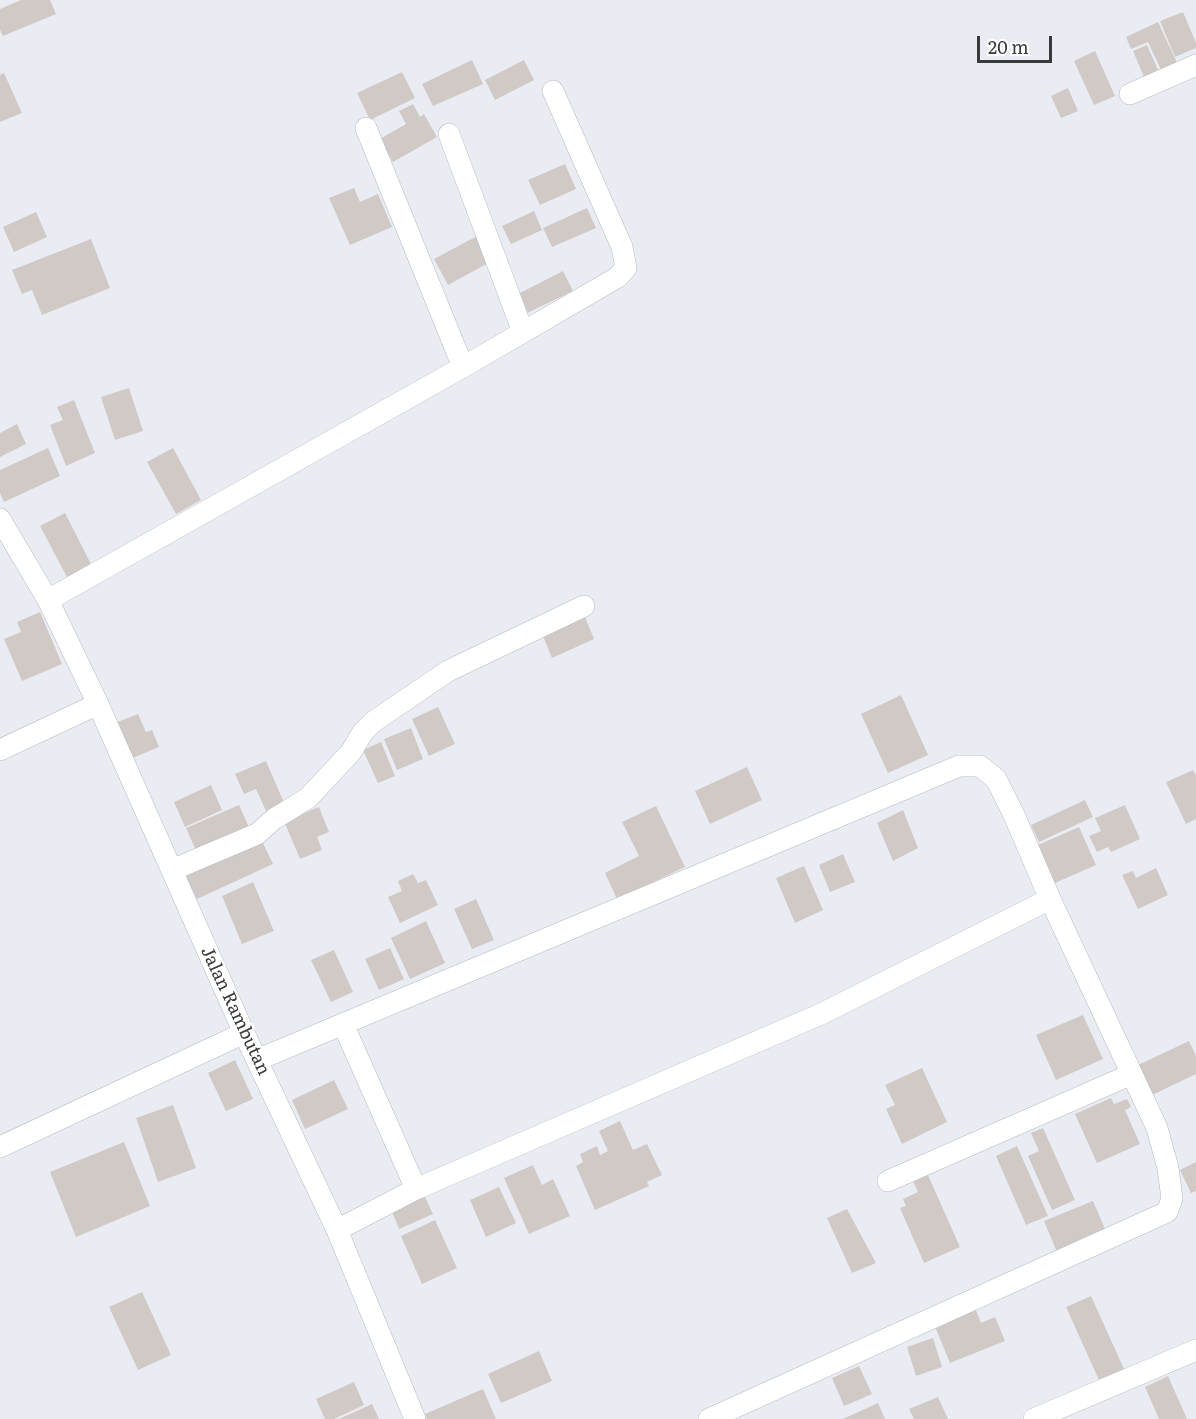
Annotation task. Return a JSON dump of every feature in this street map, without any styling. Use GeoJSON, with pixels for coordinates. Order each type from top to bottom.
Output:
{"type":"FeatureCollection","features":[{"type":"Feature","properties":{"kind":"street"},"geometry":{"type":"LineString","coordinates":[[1130,94],[1196,65]]}},
{"type":"Feature","properties":{"kind":"street"},"geometry":{"type":"LineString","coordinates":[[48,600],[463,367],[618,277],[626,268],[622,247],[553,91]]}},
{"type":"Feature","properties":{"kind":"street"},"geometry":{"type":"LineString","coordinates":[[366,128],[463,367]]}},
{"type":"Feature","properties":{"kind":"street"},"geometry":{"type":"LineString","coordinates":[[448,134],[523,332]]}},
{"type":"Feature","properties":{"kind":"street","name":"Jalan Rambutan"},"geometry":{"type":"LineString","coordinates":[[0,519],[48,600],[98,704],[244,1033],[337,1230],[415,1419]]}},
{"type":"Feature","properties":{"kind":"street"},"geometry":{"type":"LineString","coordinates":[[171,870],[257,834],[274,819],[308,798],[351,752],[363,732],[373,722],[448,671],[584,606]]}},
{"type":"Feature","properties":{"kind":"street"},"geometry":{"type":"LineString","coordinates":[[0,750],[98,704]]}},
{"type":"Feature","properties":{"kind":"street"},"geometry":{"type":"LineString","coordinates":[[257,1060],[959,766],[980,766],[996,779],[1014,815],[1050,899],[1157,1128],[1168,1168],[1172,1199],[1167,1212],[709,1419]]}},
{"type":"Feature","properties":{"kind":"street"},"geometry":{"type":"LineString","coordinates":[[337,1230],[416,1189],[821,1014],[1050,899]]}},
{"type":"Feature","properties":{"kind":"street"},"geometry":{"type":"LineString","coordinates":[[343,1024],[416,1189]]}},
{"type":"Feature","properties":{"kind":"street"},"geometry":{"type":"LineString","coordinates":[[0,1147],[244,1033]]}},
{"type":"Feature","properties":{"kind":"street"},"geometry":{"type":"LineString","coordinates":[[888,1182],[1132,1074]]}},
{"type":"Feature","properties":{"kind":"street"},"geometry":{"type":"LineString","coordinates":[[1034,1419],[1196,1350]]}},
{"type":"Feature","properties":{"kind":"building"},"geometry":{"type":"Polygon","coordinates":[[[21,0],[50,0],[56,14],[3,36],[0,30],[0,9],[21,0]]]}},
{"type":"Feature","properties":{"kind":"building"},"geometry":{"type":"Polygon","coordinates":[[[1183,12],[1196,48],[1175,57],[1160,21],[1183,12]]]}},
{"type":"Feature","properties":{"kind":"building"},"geometry":{"type":"Polygon","coordinates":[[[1158,22],[1179,67],[1163,74],[1148,42],[1131,49],[1126,37],[1158,22]]]}},
{"type":"Feature","properties":{"kind":"building"},"geometry":{"type":"Polygon","coordinates":[[[1147,45],[1158,70],[1144,77],[1133,51],[1147,45]]]}},
{"type":"Feature","properties":{"kind":"building"},"geometry":{"type":"Polygon","coordinates":[[[1095,51],[1115,96],[1094,105],[1074,61],[1095,51]]]}},
{"type":"Feature","properties":{"kind":"building"},"geometry":{"type":"Polygon","coordinates":[[[472,60],[483,84],[433,106],[422,84],[472,60]]]}},
{"type":"Feature","properties":{"kind":"building"},"geometry":{"type":"Polygon","coordinates":[[[524,60],[534,80],[495,100],[485,80],[524,60]]]}},
{"type":"Feature","properties":{"kind":"building"},"geometry":{"type":"Polygon","coordinates":[[[402,72],[415,98],[370,120],[357,93],[402,72]]]}},
{"type":"Feature","properties":{"kind":"building"},"geometry":{"type":"Polygon","coordinates":[[[4,73],[22,113],[0,122],[0,75],[4,73]]]}},
{"type":"Feature","properties":{"kind":"building"},"geometry":{"type":"Polygon","coordinates":[[[1068,88],[1078,111],[1061,118],[1051,96],[1068,88]]]}},
{"type":"Feature","properties":{"kind":"building"},"geometry":{"type":"Polygon","coordinates":[[[413,104],[420,117],[424,114],[437,137],[393,162],[380,139],[406,124],[399,111],[413,104]]]}},
{"type":"Feature","properties":{"kind":"building"},"geometry":{"type":"Polygon","coordinates":[[[565,164],[576,189],[540,205],[528,180],[565,164]]]}},
{"type":"Feature","properties":{"kind":"building"},"geometry":{"type":"Polygon","coordinates":[[[354,188],[360,202],[378,194],[392,227],[350,245],[329,198],[354,188]]]}},
{"type":"Feature","properties":{"kind":"building"},"geometry":{"type":"Polygon","coordinates":[[[587,208],[596,228],[552,247],[543,228],[587,208]]]}},
{"type":"Feature","properties":{"kind":"building"},"geometry":{"type":"Polygon","coordinates":[[[534,211],[542,230],[511,244],[502,226],[534,211]]]}},
{"type":"Feature","properties":{"kind":"building"},"geometry":{"type":"Polygon","coordinates":[[[36,212],[47,237],[14,252],[3,227],[36,212]]]}},
{"type":"Feature","properties":{"kind":"building"},"geometry":{"type":"Polygon","coordinates":[[[479,235],[492,261],[448,285],[434,259],[479,235]]]}},
{"type":"Feature","properties":{"kind":"building"},"geometry":{"type":"Polygon","coordinates":[[[91,239],[110,288],[42,315],[32,290],[22,294],[12,270],[91,239]]]}},
{"type":"Feature","properties":{"kind":"building"},"geometry":{"type":"Polygon","coordinates":[[[563,271],[573,291],[525,314],[516,295],[563,271]]]}},
{"type":"Feature","properties":{"kind":"building"},"geometry":{"type":"Polygon","coordinates":[[[129,388],[143,431],[115,440],[101,397],[129,388]]]}},
{"type":"Feature","properties":{"kind":"building"},"geometry":{"type":"Polygon","coordinates":[[[74,400],[95,453],[66,466],[50,425],[63,420],[57,407],[74,400]]]}},
{"type":"Feature","properties":{"kind":"building"},"geometry":{"type":"Polygon","coordinates":[[[17,424],[26,444],[0,457],[0,433],[17,424]]]}},
{"type":"Feature","properties":{"kind":"building"},"geometry":{"type":"Polygon","coordinates":[[[48,448],[60,476],[4,502],[0,493],[0,470],[48,448]]]}},
{"type":"Feature","properties":{"kind":"building"},"geometry":{"type":"Polygon","coordinates":[[[173,448],[201,500],[176,514],[147,462],[173,448]]]}},
{"type":"Feature","properties":{"kind":"building"},"geometry":{"type":"Polygon","coordinates":[[[65,513],[92,566],[68,579],[40,526],[65,513]]]}},
{"type":"Feature","properties":{"kind":"building"},"geometry":{"type":"Polygon","coordinates":[[[40,612],[62,664],[22,681],[4,639],[21,632],[17,622],[40,612]]]}},
{"type":"Feature","properties":{"kind":"building"},"geometry":{"type":"Polygon","coordinates":[[[585,617],[594,639],[552,658],[543,636],[585,617]]]}},
{"type":"Feature","properties":{"kind":"building"},"geometry":{"type":"Polygon","coordinates":[[[901,695],[928,755],[888,773],[861,714],[901,695]]]}},
{"type":"Feature","properties":{"kind":"building"},"geometry":{"type":"Polygon","coordinates":[[[438,707],[455,744],[429,756],[412,719],[438,707]]]}},
{"type":"Feature","properties":{"kind":"building"},"geometry":{"type":"Polygon","coordinates":[[[138,714],[146,732],[152,730],[159,747],[130,759],[115,723],[138,714]]]}},
{"type":"Feature","properties":{"kind":"building"},"geometry":{"type":"Polygon","coordinates":[[[411,728],[423,759],[397,770],[384,739],[411,728]]]}},
{"type":"Feature","properties":{"kind":"building"},"geometry":{"type":"Polygon","coordinates":[[[381,742],[395,776],[378,783],[363,750],[381,742]]]}},
{"type":"Feature","properties":{"kind":"building"},"geometry":{"type":"Polygon","coordinates":[[[266,761],[285,805],[267,813],[256,789],[244,794],[235,774],[266,761]]]}},
{"type":"Feature","properties":{"kind":"building"},"geometry":{"type":"Polygon","coordinates":[[[747,767],[762,800],[710,824],[695,791],[747,767]]]}},
{"type":"Feature","properties":{"kind":"building"},"geometry":{"type":"Polygon","coordinates":[[[1193,770],[1196,775],[1196,819],[1186,824],[1166,782],[1193,770]]]}},
{"type":"Feature","properties":{"kind":"building"},"geometry":{"type":"Polygon","coordinates":[[[211,785],[222,810],[185,827],[174,802],[211,785]]]}},
{"type":"Feature","properties":{"kind":"building"},"geometry":{"type":"Polygon","coordinates":[[[1085,800],[1093,817],[1039,842],[1031,825],[1085,800]]]}},
{"type":"Feature","properties":{"kind":"building"},"geometry":{"type":"Polygon","coordinates":[[[239,805],[252,834],[199,857],[186,828],[239,805]]]}},
{"type":"Feature","properties":{"kind":"building"},"geometry":{"type":"Polygon","coordinates":[[[1125,805],[1140,839],[1111,852],[1108,847],[1097,852],[1089,836],[1101,831],[1095,818],[1125,805]]]}},
{"type":"Feature","properties":{"kind":"building"},"geometry":{"type":"Polygon","coordinates":[[[656,806],[685,867],[617,899],[605,873],[639,856],[622,822],[656,806]]]}},
{"type":"Feature","properties":{"kind":"building"},"geometry":{"type":"Polygon","coordinates":[[[319,807],[329,832],[317,837],[322,850],[300,859],[284,821],[319,807]]]}},
{"type":"Feature","properties":{"kind":"building"},"geometry":{"type":"Polygon","coordinates":[[[903,810],[918,848],[893,861],[877,823],[903,810]]]}},
{"type":"Feature","properties":{"kind":"building"},"geometry":{"type":"Polygon","coordinates":[[[1079,827],[1096,865],[1055,883],[1038,845],[1079,827]]]}},
{"type":"Feature","properties":{"kind":"building"},"geometry":{"type":"Polygon","coordinates":[[[262,841],[273,864],[197,899],[186,876],[262,841]]]}},
{"type":"Feature","properties":{"kind":"building"},"geometry":{"type":"Polygon","coordinates":[[[843,854],[855,882],[830,892],[819,865],[843,854]]]}},
{"type":"Feature","properties":{"kind":"building"},"geometry":{"type":"Polygon","coordinates":[[[804,866],[823,910],[795,923],[776,878],[804,866]]]}},
{"type":"Feature","properties":{"kind":"building"},"geometry":{"type":"Polygon","coordinates":[[[1156,868],[1168,895],[1138,909],[1122,875],[1133,871],[1136,878],[1156,868]]]}},
{"type":"Feature","properties":{"kind":"building"},"geometry":{"type":"Polygon","coordinates":[[[413,874],[418,883],[426,880],[438,905],[400,923],[388,897],[402,891],[398,881],[413,874]]]}},
{"type":"Feature","properties":{"kind":"building"},"geometry":{"type":"Polygon","coordinates":[[[253,882],[274,931],[242,944],[222,896],[253,882]]]}},
{"type":"Feature","properties":{"kind":"building"},"geometry":{"type":"Polygon","coordinates":[[[476,899],[494,940],[472,949],[454,909],[476,899]]]}},
{"type":"Feature","properties":{"kind":"building"},"geometry":{"type":"Polygon","coordinates":[[[426,921],[445,963],[410,979],[391,938],[426,921]]]}},
{"type":"Feature","properties":{"kind":"building"},"geometry":{"type":"Polygon","coordinates":[[[390,948],[404,979],[379,990],[365,959],[390,948]]]}},
{"type":"Feature","properties":{"kind":"building"},"geometry":{"type":"Polygon","coordinates":[[[334,950],[353,992],[331,1002],[311,960],[334,950]]]}},
{"type":"Feature","properties":{"kind":"building"},"geometry":{"type":"Polygon","coordinates":[[[1083,1015],[1103,1059],[1056,1080],[1036,1035],[1083,1015]]]}},
{"type":"Feature","properties":{"kind":"building"},"geometry":{"type":"Polygon","coordinates":[[[1189,1041],[1196,1056],[1196,1074],[1148,1097],[1134,1067],[1189,1041]]]}},
{"type":"Feature","properties":{"kind":"building"},"geometry":{"type":"Polygon","coordinates":[[[235,1060],[253,1099],[226,1111],[208,1073],[235,1060]]]}},
{"type":"Feature","properties":{"kind":"building"},"geometry":{"type":"Polygon","coordinates":[[[922,1068],[947,1122],[902,1144],[886,1109],[895,1105],[885,1085],[922,1068]]]}},
{"type":"Feature","properties":{"kind":"building"},"geometry":{"type":"Polygon","coordinates":[[[334,1080],[348,1109],[305,1129],[292,1100],[334,1080]]]}},
{"type":"Feature","properties":{"kind":"building"},"geometry":{"type":"Polygon","coordinates":[[[1111,1098],[1114,1104],[1127,1099],[1131,1107],[1125,1110],[1140,1144],[1097,1163],[1075,1114],[1111,1098]]]}},
{"type":"Feature","properties":{"kind":"building"},"geometry":{"type":"Polygon","coordinates":[[[173,1105],[196,1168],[158,1182],[136,1118],[173,1105]]]}},
{"type":"Feature","properties":{"kind":"building"},"geometry":{"type":"Polygon","coordinates":[[[620,1121],[633,1150],[647,1144],[662,1175],[647,1182],[649,1186],[595,1210],[576,1166],[583,1162],[580,1154],[597,1146],[600,1155],[608,1151],[599,1131],[620,1121]]]}},
{"type":"Feature","properties":{"kind":"building"},"geometry":{"type":"Polygon","coordinates":[[[1043,1128],[1075,1200],[1052,1210],[1028,1156],[1039,1151],[1031,1133],[1043,1128]]]}},
{"type":"Feature","properties":{"kind":"building"},"geometry":{"type":"Polygon","coordinates":[[[124,1142],[150,1206],[76,1237],[50,1172],[124,1142]]]}},
{"type":"Feature","properties":{"kind":"building"},"geometry":{"type":"Polygon","coordinates":[[[1017,1146],[1048,1216],[1026,1225],[996,1156],[1017,1146]]]}},
{"type":"Feature","properties":{"kind":"building"},"geometry":{"type":"Polygon","coordinates":[[[1196,1162],[1196,1191],[1191,1193],[1180,1170],[1196,1162]]]}},
{"type":"Feature","properties":{"kind":"building"},"geometry":{"type":"Polygon","coordinates":[[[533,1165],[542,1185],[553,1179],[570,1216],[529,1234],[504,1178],[533,1165]]]}},
{"type":"Feature","properties":{"kind":"building"},"geometry":{"type":"Polygon","coordinates":[[[927,1173],[960,1247],[924,1263],[900,1208],[906,1206],[903,1199],[918,1192],[912,1179],[927,1173]]]}},
{"type":"Feature","properties":{"kind":"building"},"geometry":{"type":"Polygon","coordinates":[[[499,1187],[516,1223],[486,1237],[470,1200],[499,1187]]]}},
{"type":"Feature","properties":{"kind":"building"},"geometry":{"type":"Polygon","coordinates":[[[424,1195],[433,1214],[399,1229],[391,1209],[424,1195]]]}},
{"type":"Feature","properties":{"kind":"building"},"geometry":{"type":"Polygon","coordinates":[[[1093,1201],[1106,1231],[1057,1252],[1044,1221],[1093,1201]]]}},
{"type":"Feature","properties":{"kind":"building"},"geometry":{"type":"Polygon","coordinates":[[[847,1209],[876,1263],[852,1273],[827,1218],[847,1209]]]}},
{"type":"Feature","properties":{"kind":"building"},"geometry":{"type":"Polygon","coordinates":[[[435,1220],[457,1268],[422,1284],[401,1236],[435,1220]]]}},
{"type":"Feature","properties":{"kind":"building"},"geometry":{"type":"Polygon","coordinates":[[[142,1292],[171,1355],[138,1370],[109,1307],[142,1292]]]}},
{"type":"Feature","properties":{"kind":"building"},"geometry":{"type":"Polygon","coordinates":[[[1091,1296],[1124,1369],[1099,1380],[1066,1307],[1091,1296]]]}},
{"type":"Feature","properties":{"kind":"building"},"geometry":{"type":"Polygon","coordinates":[[[975,1308],[981,1323],[995,1317],[1005,1341],[950,1363],[934,1324],[975,1308]]]}},
{"type":"Feature","properties":{"kind":"building"},"geometry":{"type":"Polygon","coordinates":[[[933,1338],[942,1367],[916,1376],[907,1347],[933,1338]]]}},
{"type":"Feature","properties":{"kind":"building"},"geometry":{"type":"Polygon","coordinates":[[[539,1351],[552,1381],[501,1403],[488,1374],[539,1351]]]}},
{"type":"Feature","properties":{"kind":"building"},"geometry":{"type":"Polygon","coordinates":[[[859,1366],[872,1394],[844,1406],[832,1378],[859,1366]]]}},
{"type":"Feature","properties":{"kind":"building"},"geometry":{"type":"Polygon","coordinates":[[[1168,1376],[1187,1419],[1159,1419],[1145,1387],[1168,1376]]]}},
{"type":"Feature","properties":{"kind":"building"},"geometry":{"type":"Polygon","coordinates":[[[354,1382],[364,1405],[334,1419],[325,1419],[316,1399],[354,1382]]]}},
{"type":"Feature","properties":{"kind":"building"},"geometry":{"type":"Polygon","coordinates":[[[483,1389],[496,1419],[427,1419],[425,1414],[483,1389]]]}},
{"type":"Feature","properties":{"kind":"building"},"geometry":{"type":"Polygon","coordinates":[[[938,1397],[948,1419],[914,1419],[909,1409],[938,1397]]]}},
{"type":"Feature","properties":{"kind":"building"},"geometry":{"type":"Polygon","coordinates":[[[878,1403],[885,1419],[843,1419],[878,1403]]]}},
{"type":"Feature","properties":{"kind":"building"},"geometry":{"type":"Polygon","coordinates":[[[372,1404],[379,1419],[339,1419],[372,1404]]]}}]}
